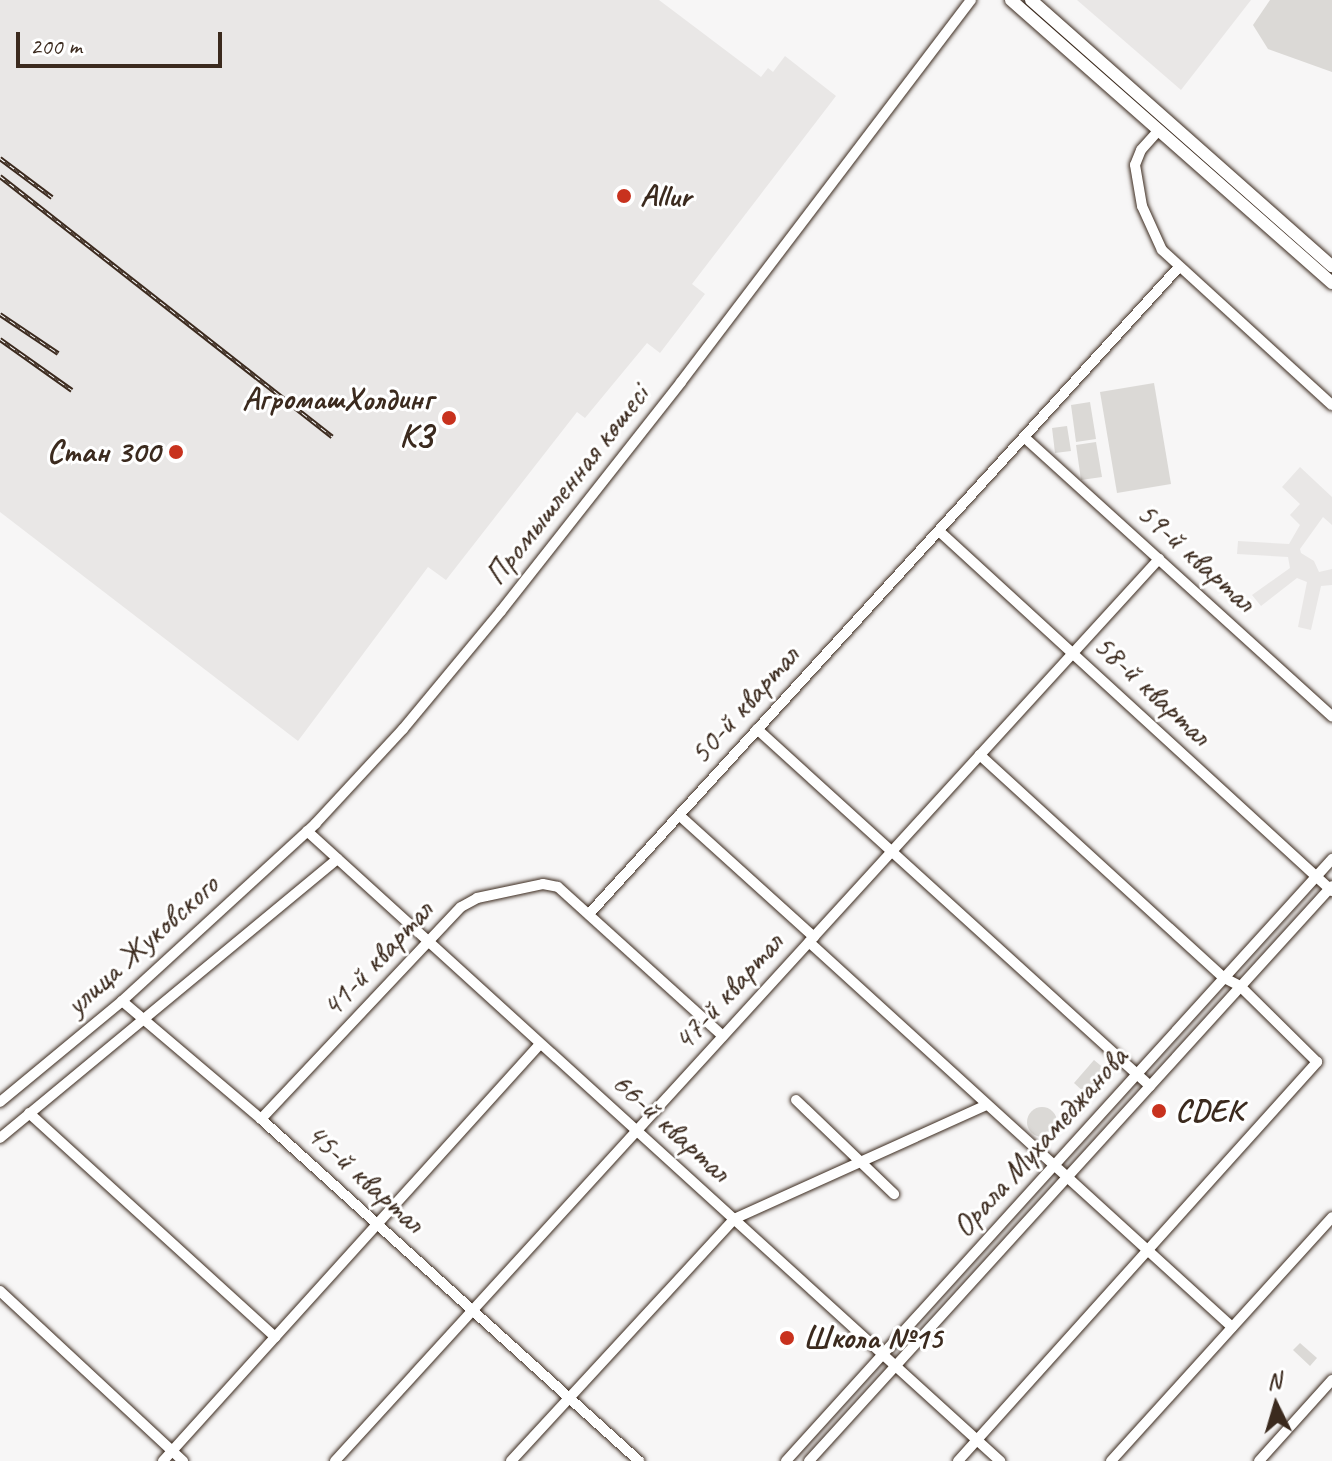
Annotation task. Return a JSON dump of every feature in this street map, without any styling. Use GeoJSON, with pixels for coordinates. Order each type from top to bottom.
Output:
{"type":"FeatureCollection","features":[{"type":"Feature","properties":{"kind":"main road"},"geometry":{"type":"LineString","coordinates":[[1011,0],[1332,266]]}},
{"type":"Feature","properties":{"kind":"main road"},"geometry":{"type":"LineString","coordinates":[[1031,0],[1161,126],[1332,283]]}},
{"type":"Feature","properties":{"kind":"street","name":"Промышленная көшесі"},"geometry":{"type":"LineString","coordinates":[[316,823],[403,729],[501,611],[971,0]]}},
{"type":"Feature","properties":{"kind":"street"},"geometry":{"type":"LineString","coordinates":[[1161,126],[1141,150],[1135,165],[1136,183],[1151,230],[1162,250],[1332,405]]}},
{"type":"Feature","properties":{"kind":"street","name":"50-й квартал"},"geometry":{"type":"LineString","coordinates":[[589,914],[1179,267]]}},
{"type":"Feature","properties":{"kind":"street","name":"59-й квартал"},"geometry":{"type":"LineString","coordinates":[[1024,437],[1332,716]]}},
{"type":"Feature","properties":{"kind":"street","name":"58-й квартал"},"geometry":{"type":"LineString","coordinates":[[939,531],[1331,888]]}},
{"type":"Feature","properties":{"kind":"street","name":"47-й квартал"},"geometry":{"type":"LineString","coordinates":[[335,1461],[1159,559]]}},
{"type":"Feature","properties":{"kind":"street"},"geometry":{"type":"LineString","coordinates":[[757,729],[1150,1086]]}},
{"type":"Feature","properties":{"kind":"street"},"geometry":{"type":"LineString","coordinates":[[958,1461],[1317,1062],[1240,986],[1224,978],[980,755]]}},
{"type":"Feature","properties":{"kind":"street"},"geometry":{"type":"LineString","coordinates":[[679,815],[987,1105],[1232,1327]]}},
{"type":"Feature","properties":{"kind":"street","name":"улица Жуковского"},"geometry":{"type":"LineString","coordinates":[[0,1102],[122,1001],[316,823]]}},
{"type":"Feature","properties":{"kind":"street","name":"66-й квартал"},"geometry":{"type":"LineString","coordinates":[[307,831],[1000,1461]]}},
{"type":"Feature","properties":{"kind":"street"},"geometry":{"type":"LineString","coordinates":[[0,1138],[337,859]]}},
{"type":"Feature","properties":{"kind":"street","name":"Орала Мухамеджанова"},"geometry":{"type":"LineString","coordinates":[[786,1461],[1332,859]]}},
{"type":"Feature","properties":{"kind":"street","name":"41-й квартал"},"geometry":{"type":"LineString","coordinates":[[261,1119],[461,907],[477,898],[543,884],[558,887],[589,914]]}},
{"type":"Feature","properties":{"kind":"street","name":"Орала Мухамеджанова"},"geometry":{"type":"LineString","coordinates":[[810,1460],[1331,888]]}},
{"type":"Feature","properties":{"kind":"street"},"geometry":{"type":"LineString","coordinates":[[589,914],[723,1036]]}},
{"type":"Feature","properties":{"kind":"street","name":"45-й квартал"},"geometry":{"type":"LineString","coordinates":[[122,1001],[261,1119],[639,1461]]}},
{"type":"Feature","properties":{"kind":"street"},"geometry":{"type":"LineString","coordinates":[[163,1461],[540,1044]]}},
{"type":"Feature","properties":{"kind":"street"},"geometry":{"type":"LineString","coordinates":[[796,1100],[894,1194]]}},
{"type":"Feature","properties":{"kind":"street"},"geometry":{"type":"LineString","coordinates":[[511,1461],[734,1219],[987,1105]]}},
{"type":"Feature","properties":{"kind":"street"},"geometry":{"type":"LineString","coordinates":[[29,1113],[275,1337]]}},
{"type":"Feature","properties":{"kind":"street"},"geometry":{"type":"LineString","coordinates":[[1111,1461],[1332,1217]]}},
{"type":"Feature","properties":{"kind":"street"},"geometry":{"type":"LineString","coordinates":[[0,1291],[183,1461]]}},
{"type":"Feature","properties":{"kind":"street"},"geometry":{"type":"LineString","coordinates":[[1259,1461],[1332,1380]]}},
{"type":"Feature","properties":{"kind":"street"},"geometry":{"type":"LineString","coordinates":[[799,1447],[810,1460]]}},
{"type":"Feature","properties":{"kind":"shaded area"},"geometry":{"type":"Polygon","coordinates":[[[0,0],[659,0],[761,77],[768,68],[773,72],[785,56],[836,96],[692,284],[705,294],[660,353],[647,343],[585,418],[577,412],[446,580],[428,567],[298,741],[0,512],[0,0]]]}},
{"type":"Feature","properties":{"kind":"shaded area"},"geometry":{"type":"Polygon","coordinates":[[[1077,0],[1251,0],[1181,90],[1077,0]]]}},
{"type":"Feature","properties":{"kind":"shaded area"},"geometry":{"type":"Polygon","coordinates":[[[1270,0],[1332,0],[1332,72],[1268,49],[1253,25],[1270,0]]]}},
{"type":"Feature","properties":{"kind":"shaded area"},"geometry":{"type":"Polygon","coordinates":[[[1154,383],[1171,484],[1117,493],[1100,392],[1154,383]]]}},
{"type":"Feature","properties":{"kind":"shaded area"},"geometry":{"type":"Polygon","coordinates":[[[1090,402],[1096,439],[1076,442],[1071,405],[1090,402]]]}},
{"type":"Feature","properties":{"kind":"shaded area"},"geometry":{"type":"Polygon","coordinates":[[[1067,426],[1071,451],[1055,453],[1052,428],[1067,426]]]}},
{"type":"Feature","properties":{"kind":"shaded area"},"geometry":{"type":"Polygon","coordinates":[[[1096,442],[1102,477],[1081,480],[1076,445],[1096,442]]]}},
{"type":"Feature","properties":{"kind":"shaded area"},"geometry":{"type":"Polygon","coordinates":[[[1300,467],[1332,497],[1332,525],[1323,517],[1300,549],[1314,561],[1319,572],[1332,569],[1332,585],[1321,586],[1311,630],[1298,627],[1307,582],[1297,578],[1261,606],[1252,595],[1290,568],[1288,557],[1237,554],[1238,541],[1289,544],[1300,525],[1290,515],[1300,504],[1282,487],[1300,467]]]}},
{"type":"Feature","properties":{"kind":"shaded area"},"geometry":{"type":"Polygon","coordinates":[[[1094,1060],[1106,1070],[1085,1093],[1074,1083],[1094,1060]]]}},
{"type":"Feature","properties":{"kind":"shaded area"},"geometry":{"type":"Polygon","coordinates":[[[1042,1107],[1048,1108],[1056,1116],[1056,1128],[1048,1136],[1042,1137],[1036,1136],[1028,1128],[1027,1122],[1028,1116],[1036,1108],[1042,1107]]]}},
{"type":"Feature","properties":{"kind":"shaded area"},"geometry":{"type":"Polygon","coordinates":[[[1300,1343],[1317,1358],[1310,1366],[1293,1350],[1300,1343]]]}},
{"type":"Feature","properties":{"kind":"railway"},"geometry":{"type":"LineString","coordinates":[[0,158],[52,197]]}},
{"type":"Feature","properties":{"kind":"railway"},"geometry":{"type":"LineString","coordinates":[[0,176],[332,436]]}},
{"type":"Feature","properties":{"kind":"railway"},"geometry":{"type":"LineString","coordinates":[[0,314],[58,353]]}},
{"type":"Feature","properties":{"kind":"railway"},"geometry":{"type":"LineString","coordinates":[[0,339],[72,390]]}},
{"type":"Feature","properties":{"kind":"place","name":"Allur"},"geometry":{"type":"Point","coordinates":[624,196]}},
{"type":"Feature","properties":{"kind":"place","name":"АгромашХолдинг КЗ"},"geometry":{"type":"Point","coordinates":[449,418]}},
{"type":"Feature","properties":{"kind":"place","name":"Стан 300"},"geometry":{"type":"Point","coordinates":[176,452]}},
{"type":"Feature","properties":{"kind":"place","name":"CDEK"},"geometry":{"type":"Point","coordinates":[1159,1111]}},
{"type":"Feature","properties":{"kind":"place","name":"Школа №15"},"geometry":{"type":"Point","coordinates":[787,1338]}}]}
